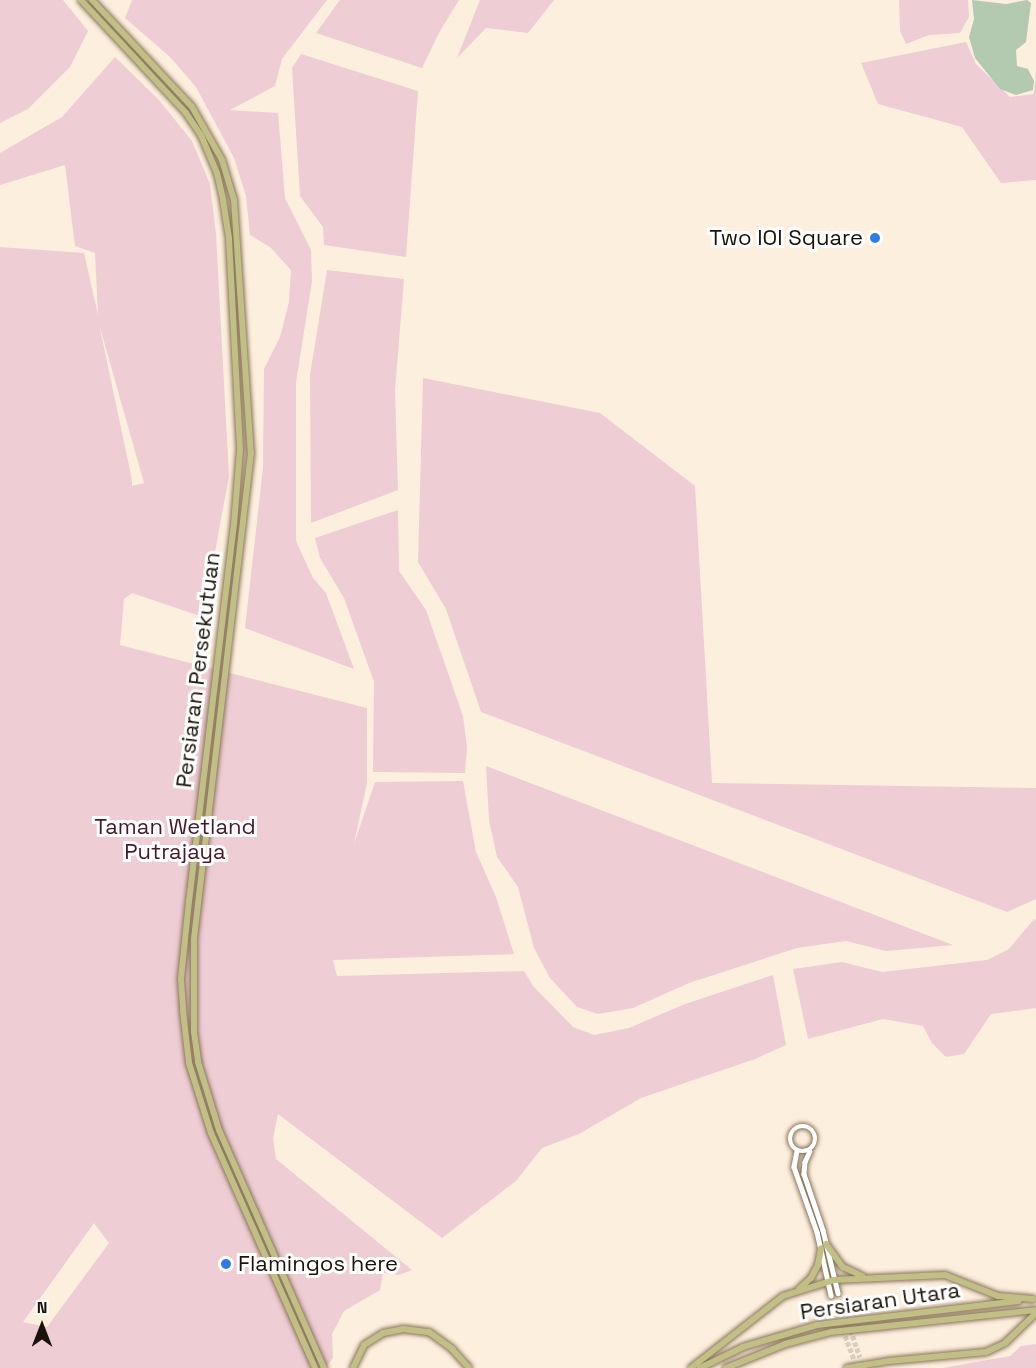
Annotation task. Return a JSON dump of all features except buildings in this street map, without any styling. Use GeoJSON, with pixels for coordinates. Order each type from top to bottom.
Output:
{"type":"FeatureCollection","features":[{"type":"Feature","properties":{"kind":"main road","name":"Persiaran Persekutuan"},"geometry":{"type":"LineString","coordinates":[[81,0],[135,60],[178,103],[201,135],[217,173],[229,239],[240,450],[234,524],[181,979],[189,1063],[201,1106],[230,1178],[315,1368]]}},
{"type":"Feature","properties":{"kind":"main road","name":"Persiaran Persekutuan"},"geometry":{"type":"LineString","coordinates":[[92,0],[143,56],[182,94],[207,130],[222,160],[234,200],[238,230],[251,453],[194,940],[192,980],[198,1062],[219,1130],[324,1368]]}},
{"type":"Feature","properties":{"kind":"main road"},"geometry":{"type":"LineString","coordinates":[[823,1246],[843,1267],[866,1277]]}},
{"type":"Feature","properties":{"kind":"main road"},"geometry":{"type":"LineString","coordinates":[[799,1289],[811,1278],[818,1265],[823,1246]]}},
{"type":"Feature","properties":{"kind":"main road"},"geometry":{"type":"LineString","coordinates":[[691,1368],[710,1355],[772,1302],[799,1289],[834,1280],[945,1275],[998,1296],[1035,1299]]}},
{"type":"Feature","properties":{"kind":"main road","name":"Persiaran Utara"},"geometry":{"type":"LineString","coordinates":[[700,1368],[743,1347],[817,1325],[1035,1299]]}},
{"type":"Feature","properties":{"kind":"main road"},"geometry":{"type":"LineString","coordinates":[[847,1368],[996,1348],[1036,1311]]}},
{"type":"Feature","properties":{"kind":"main road","name":"Persiaran Utara"},"geometry":{"type":"LineString","coordinates":[[726,1368],[785,1344],[831,1332],[1036,1311]]}},
{"type":"Feature","properties":{"kind":"main road"},"geometry":{"type":"LineString","coordinates":[[352,1368],[364,1345],[383,1333],[403,1329],[429,1332],[452,1349],[469,1368]]}},
{"type":"Feature","properties":{"kind":"main road"},"geometry":{"type":"LineString","coordinates":[[877,1368],[889,1361]]}},
{"type":"Feature","properties":{"kind":"street"},"geometry":{"type":"LineString","coordinates":[[797,1151],[790,1143],[790,1136],[794,1129],[802,1126],[810,1128],[816,1137],[805,1162],[804,1174],[823,1246],[826,1282],[831,1295]]}},
{"type":"Feature","properties":{"kind":"street"},"geometry":{"type":"LineString","coordinates":[[797,1151],[810,1150]]}},
{"type":"Feature","properties":{"kind":"street"},"geometry":{"type":"LineString","coordinates":[[797,1151],[794,1167],[838,1293]]}},
{"type":"Feature","properties":{"kind":"street"},"geometry":{"type":"LineString","coordinates":[[860,1357],[860,1367]]}},
{"type":"Feature","properties":{"kind":"street"},"geometry":{"type":"LineString","coordinates":[[854,1359],[860,1367]]}},
{"type":"Feature","properties":{"kind":"green space"},"geometry":{"type":"Polygon","coordinates":[[[0,0],[63,0],[88,31],[70,67],[28,109],[0,123],[0,0]]]}},
{"type":"Feature","properties":{"kind":"green space"},"geometry":{"type":"Polygon","coordinates":[[[132,0],[327,0],[282,59],[275,86],[230,110],[278,113],[285,198],[311,250],[312,281],[296,382],[296,541],[313,578],[326,593],[354,669],[245,628],[263,468],[264,369],[280,337],[289,302],[291,270],[270,247],[250,235],[246,196],[234,158],[196,87],[170,57],[125,18],[132,0]]]}},
{"type":"Feature","properties":{"kind":"green space"},"geometry":{"type":"Polygon","coordinates":[[[340,0],[459,0],[440,31],[422,68],[316,33],[340,0]]]}},
{"type":"Feature","properties":{"kind":"green space"},"geometry":{"type":"Polygon","coordinates":[[[480,0],[554,0],[528,33],[486,28],[457,58],[480,0]]]}},
{"type":"Feature","properties":{"kind":"green space"},"geometry":{"type":"Polygon","coordinates":[[[899,0],[968,0],[969,17],[960,33],[929,35],[906,44],[900,31],[899,0]]]}},
{"type":"Feature","properties":{"kind":"green space"},"geometry":{"type":"Polygon","coordinates":[[[966,42],[976,64],[1010,97],[1034,94],[1036,71],[1036,180],[1001,183],[962,127],[878,104],[861,63],[966,42]]]}},
{"type":"Feature","properties":{"kind":"green space"},"geometry":{"type":"Polygon","coordinates":[[[301,54],[418,91],[406,257],[324,245],[323,227],[300,196],[292,68],[301,54]]]}},
{"type":"Feature","properties":{"kind":"green space","name":"Taman Wetland Putrajaya"},"geometry":{"type":"Polygon","coordinates":[[[115,57],[159,100],[192,141],[210,184],[216,234],[229,476],[203,617],[132,593],[124,599],[120,645],[367,708],[367,783],[354,844],[375,782],[463,781],[476,852],[496,897],[514,954],[333,960],[337,976],[524,971],[533,986],[573,1027],[594,1035],[629,1028],[685,1004],[773,975],[786,1045],[755,1059],[641,1098],[579,1134],[542,1148],[516,1181],[442,1238],[278,1114],[273,1138],[276,1159],[412,1270],[399,1275],[383,1273],[380,1290],[344,1311],[332,1334],[333,1358],[325,1368],[0,1368],[0,247],[84,253],[98,315],[95,253],[75,246],[65,165],[0,185],[0,153],[62,117],[115,57]],[[99,324],[132,480],[132,486],[144,483],[99,324]],[[94,1223],[23,1322],[47,1327],[109,1243],[94,1223]]]}},
{"type":"Feature","properties":{"kind":"green space"},"geometry":{"type":"Polygon","coordinates":[[[327,270],[404,279],[395,390],[398,490],[311,523],[310,375],[327,270]]]}},
{"type":"Feature","properties":{"kind":"green space"},"geometry":{"type":"Polygon","coordinates":[[[423,378],[600,413],[695,486],[712,783],[1036,788],[1036,899],[1007,912],[481,712],[446,609],[418,562],[423,378]]]}},
{"type":"Feature","properties":{"kind":"green space"},"geometry":{"type":"Polygon","coordinates":[[[398,510],[399,571],[426,610],[463,716],[467,747],[465,773],[373,772],[374,682],[344,598],[320,558],[315,538],[398,510]]]}},
{"type":"Feature","properties":{"kind":"green space"},"geometry":{"type":"Polygon","coordinates":[[[486,766],[953,945],[886,951],[846,941],[797,948],[689,983],[633,1008],[598,1014],[577,1007],[550,978],[534,948],[518,887],[497,857],[489,820],[486,766]]]}},
{"type":"Feature","properties":{"kind":"green space"},"geometry":{"type":"Polygon","coordinates":[[[1034,919],[1036,920],[1036,1008],[991,1014],[964,1054],[946,1057],[932,1043],[923,1026],[883,1019],[808,1039],[793,969],[842,962],[882,972],[987,960],[1009,949],[1034,919]]]}},
{"type":"Feature","properties":{"kind":"green space"},"geometry":{"type":"Polygon","coordinates":[[[1036,1344],[1036,1368],[943,1368],[1010,1356],[1021,1346],[1036,1344]]]}},
{"type":"Feature","properties":{"kind":"shaded area"},"geometry":{"type":"Polygon","coordinates":[[[972,0],[1006,4],[1027,0],[1031,3],[1026,42],[1016,50],[1017,66],[1028,69],[1034,81],[1033,90],[1016,95],[1000,89],[975,58],[969,37],[974,19],[972,0]]]}},
{"type":"Feature","properties":{"kind":"tunnel"},"geometry":{"type":"LineString","coordinates":[[838,1293],[860,1357]]}},
{"type":"Feature","properties":{"kind":"tunnel"},"geometry":{"type":"LineString","coordinates":[[831,1295],[841,1322]]}},
{"type":"Feature","properties":{"kind":"tunnel"},"geometry":{"type":"LineString","coordinates":[[843,1330],[854,1359]]}},
{"type":"Feature","properties":{"kind":"place","name":"Two IOI Square"},"geometry":{"type":"Point","coordinates":[875,238]}},
{"type":"Feature","properties":{"kind":"place","name":"Flamingos here"},"geometry":{"type":"Point","coordinates":[226,1264]}}]}
